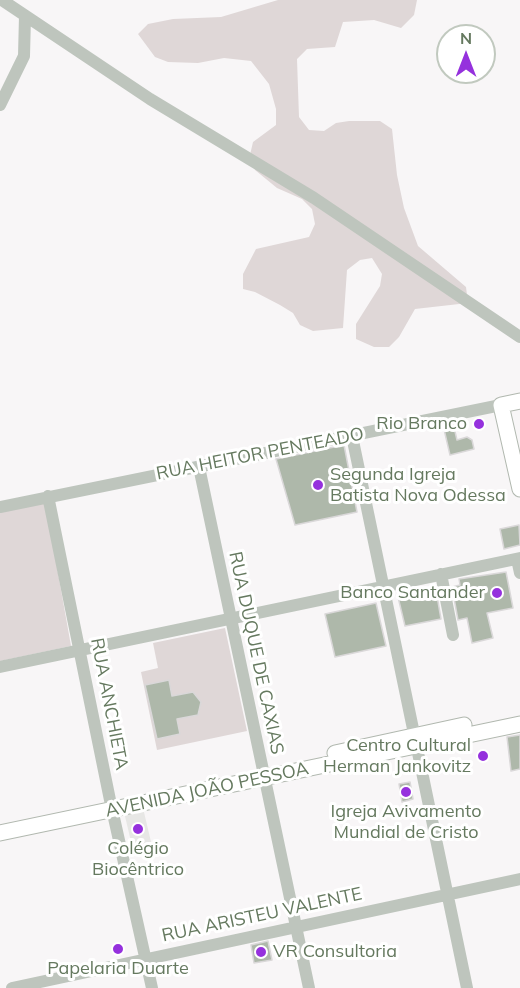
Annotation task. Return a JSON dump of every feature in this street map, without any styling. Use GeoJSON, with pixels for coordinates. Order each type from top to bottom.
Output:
{"type":"FeatureCollection","features":[{"type":"Feature","properties":{"kind":"main road","name":"RUA HEITOR PENTEADO"},"geometry":{"type":"LineString","coordinates":[[501,405],[520,401]]}},
{"type":"Feature","properties":{"kind":"main road"},"geometry":{"type":"LineString","coordinates":[[501,405],[520,489]]}},
{"type":"Feature","properties":{"kind":"main road","name":"AVENIDA JOÃO PESSOA"},"geometry":{"type":"LineString","coordinates":[[492,725],[520,714]]}},
{"type":"Feature","properties":{"kind":"main road","name":"AVENIDA JOÃO PESSOA"},"geometry":{"type":"LineString","coordinates":[[3,827],[456,732],[492,725],[520,724]]}},
{"type":"Feature","properties":{"kind":"street"},"geometry":{"type":"LineString","coordinates":[[2,0],[150,99],[314,198],[520,337]]}},
{"type":"Feature","properties":{"kind":"street"},"geometry":{"type":"LineString","coordinates":[[0,105],[24,56],[25,16]]}},
{"type":"Feature","properties":{"kind":"street","name":"RUA HEITOR PENTEADO"},"geometry":{"type":"LineString","coordinates":[[0,507],[501,405]]}},
{"type":"Feature","properties":{"kind":"street"},"geometry":{"type":"LineString","coordinates":[[352,436],[381,585],[467,988]]}},
{"type":"Feature","properties":{"kind":"street","name":"RUA DUQUE DE CAXIAS"},"geometry":{"type":"LineString","coordinates":[[199,467],[309,988]]}},
{"type":"Feature","properties":{"kind":"street","name":"RUA ANCHIETA"},"geometry":{"type":"LineString","coordinates":[[48,496],[111,805],[152,988]]}},
{"type":"Feature","properties":{"kind":"street"},"geometry":{"type":"LineString","coordinates":[[0,668],[381,585],[519,558],[520,573]]}},
{"type":"Feature","properties":{"kind":"street"},"geometry":{"type":"LineString","coordinates":[[441,574],[453,635]]}},
{"type":"Feature","properties":{"kind":"street","name":"RUA ARISTEU VALENTE"},"geometry":{"type":"LineString","coordinates":[[12,988],[520,879]]}},
{"type":"Feature","properties":{"kind":"shaded area"},"geometry":{"type":"Polygon","coordinates":[[[278,0],[417,0],[414,15],[401,28],[374,20],[343,22],[335,47],[307,49],[297,59],[299,117],[309,130],[324,131],[336,123],[349,121],[380,121],[392,129],[397,175],[404,208],[418,246],[466,287],[468,303],[415,309],[399,337],[389,347],[374,347],[356,339],[356,324],[380,286],[382,274],[372,258],[360,260],[347,270],[343,328],[313,331],[300,325],[293,313],[280,305],[255,292],[243,289],[243,274],[256,249],[309,237],[315,224],[312,209],[302,199],[277,188],[255,170],[250,155],[253,142],[276,125],[276,109],[269,84],[251,61],[224,58],[198,63],[168,62],[155,57],[138,34],[148,24],[173,19],[221,17],[278,0]]]}},
{"type":"Feature","properties":{"kind":"shaded area"},"geometry":{"type":"Polygon","coordinates":[[[45,500],[71,646],[0,661],[0,510],[45,500]]]}},
{"type":"Feature","properties":{"kind":"shaded area"},"geometry":{"type":"Polygon","coordinates":[[[225,628],[247,731],[157,750],[141,672],[158,668],[153,643],[225,628]]]}},
{"type":"Feature","properties":{"kind":"shaded area","name":"Colégio Biocêntrico"},"geometry":{"type":"Polygon","coordinates":[[[143,808],[152,846],[133,850],[124,812],[143,808]]]}},
{"type":"Feature","properties":{"kind":"building"},"geometry":{"type":"Polygon","coordinates":[[[453,423],[457,440],[467,437],[472,440],[474,449],[450,455],[443,425],[453,423]]]}},
{"type":"Feature","properties":{"kind":"building","name":"Segunda Igreja Batista Nova Odessa"},"geometry":{"type":"Polygon","coordinates":[[[344,445],[357,512],[295,525],[276,459],[344,445]]]}},
{"type":"Feature","properties":{"kind":"building"},"geometry":{"type":"Polygon","coordinates":[[[519,525],[520,545],[504,549],[500,529],[519,525]]]}},
{"type":"Feature","properties":{"kind":"building"},"geometry":{"type":"Polygon","coordinates":[[[506,572],[513,608],[487,613],[493,638],[472,643],[467,618],[458,620],[452,587],[460,585],[459,579],[506,572]]]}},
{"type":"Feature","properties":{"kind":"building"},"geometry":{"type":"Polygon","coordinates":[[[436,590],[441,619],[405,626],[398,597],[436,590]]]}},
{"type":"Feature","properties":{"kind":"building"},"geometry":{"type":"Polygon","coordinates":[[[376,603],[386,646],[335,657],[325,614],[376,603]]]}},
{"type":"Feature","properties":{"kind":"building"},"geometry":{"type":"Polygon","coordinates":[[[169,680],[172,696],[193,692],[201,702],[198,715],[177,719],[180,734],[157,739],[145,685],[169,680]]]}},
{"type":"Feature","properties":{"kind":"building"},"geometry":{"type":"Polygon","coordinates":[[[520,735],[520,769],[511,771],[507,737],[520,735]]]}},
{"type":"Feature","properties":{"kind":"building","name":"Igreja Avivamento Mundial de Cristo"},"geometry":{"type":"Polygon","coordinates":[[[410,782],[413,799],[402,802],[399,784],[410,782]]]}},
{"type":"Feature","properties":{"kind":"building","name":"VR Consultoria"},"geometry":{"type":"Polygon","coordinates":[[[268,941],[272,960],[254,963],[251,945],[268,941]]]}},
{"type":"Feature","properties":{"kind":"place","name":"Rio Branco"},"geometry":{"type":"Point","coordinates":[479,424]}},
{"type":"Feature","properties":{"kind":"place","name":"Segunda Igreja Batista Nova Odessa"},"geometry":{"type":"Point","coordinates":[318,485]}},
{"type":"Feature","properties":{"kind":"place","name":"Banco Santander"},"geometry":{"type":"Point","coordinates":[497,593]}},
{"type":"Feature","properties":{"kind":"place","name":"Centro Cultural Herman Jankovitz"},"geometry":{"type":"Point","coordinates":[483,756]}},
{"type":"Feature","properties":{"kind":"place","name":"Igreja Avivamento Mundial de Cristo"},"geometry":{"type":"Point","coordinates":[406,792]}},
{"type":"Feature","properties":{"kind":"place","name":"Colégio Biocêntrico"},"geometry":{"type":"Point","coordinates":[138,829]}},
{"type":"Feature","properties":{"kind":"place","name":"Papelaria Duarte"},"geometry":{"type":"Point","coordinates":[118,949]}},
{"type":"Feature","properties":{"kind":"place","name":"VR Consultoria"},"geometry":{"type":"Point","coordinates":[261,952]}}]}
